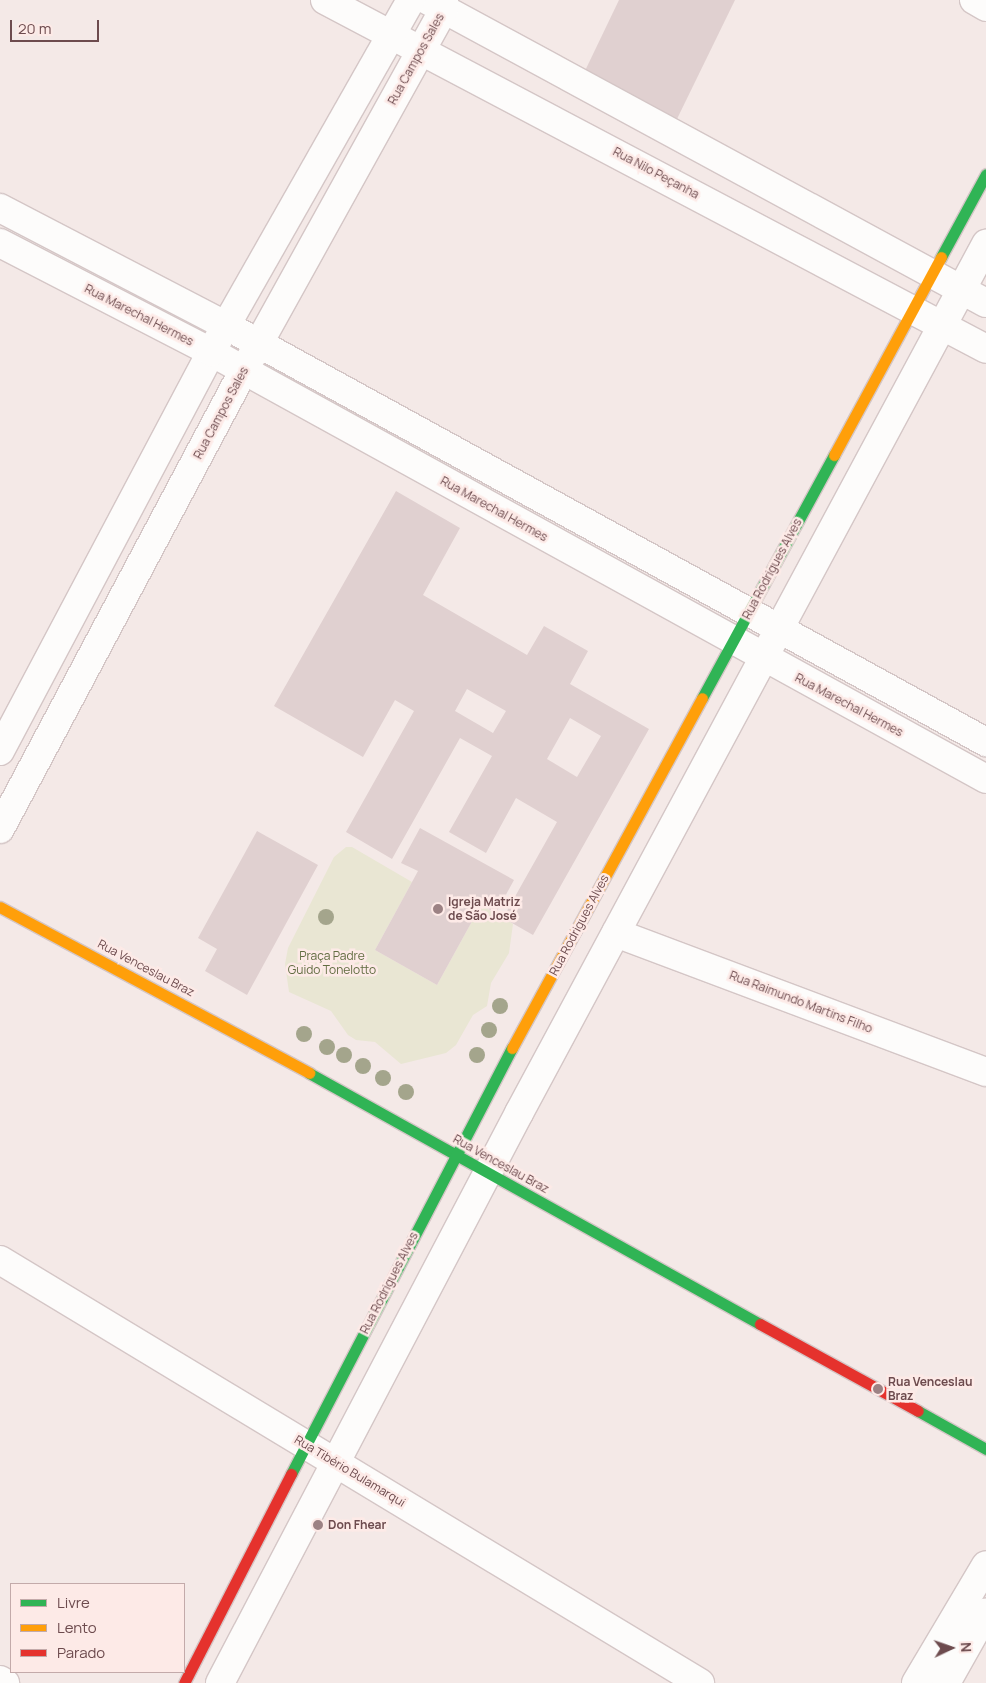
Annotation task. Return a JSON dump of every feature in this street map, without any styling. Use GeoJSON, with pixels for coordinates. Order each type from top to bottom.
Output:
{"type":"FeatureCollection","features":[{"type":"Feature","properties":{"kind":"street","name":"Rua Nilo Peçanha"},"geometry":{"type":"LineString","coordinates":[[325,0],[422,49],[986,349]]}},
{"type":"Feature","properties":{"kind":"street"},"geometry":{"type":"LineString","coordinates":[[0,751],[211,352],[411,0]]}},
{"type":"Feature","properties":{"kind":"street"},"geometry":{"type":"LineString","coordinates":[[974,0],[986,7]]}},
{"type":"Feature","properties":{"kind":"street"},"geometry":{"type":"LineString","coordinates":[[438,3],[986,303]]}},
{"type":"Feature","properties":{"kind":"street","name":"Rua Campos Sales"},"geometry":{"type":"LineString","coordinates":[[0,829],[244,370],[422,49],[438,3]]}},
{"type":"Feature","properties":{"kind":"street","name":"Rua Rodrigues Alves"},"geometry":{"type":"LineString","coordinates":[[184,1683],[455,1154],[986,174]]}},
{"type":"Feature","properties":{"kind":"street"},"geometry":{"type":"LineString","coordinates":[[0,208],[227,326],[986,742]]}},
{"type":"Feature","properties":{"kind":"street","name":"Rua Marechal Hermes"},"geometry":{"type":"LineString","coordinates":[[0,243],[211,352],[732,642],[986,779]]}},
{"type":"Feature","properties":{"kind":"street"},"geometry":{"type":"LineString","coordinates":[[220,1683],[488,1172],[986,244]]}},
{"type":"Feature","properties":{"kind":"street","name":"Rua Venceslau Braz"},"geometry":{"type":"LineString","coordinates":[[0,908],[146,983],[986,1449]]}},
{"type":"Feature","properties":{"kind":"street","name":"Rua Raimundo Martins Filho"},"geometry":{"type":"LineString","coordinates":[[616,933],[986,1072]]}},
{"type":"Feature","properties":{"kind":"street","name":"Rua Tibério Bulamarqui"},"geometry":{"type":"LineString","coordinates":[[0,1260],[700,1683]]}},
{"type":"Feature","properties":{"kind":"street"},"geometry":{"type":"LineString","coordinates":[[916,1683],[986,1565]]}},
{"type":"Feature","properties":{"kind":"street"},"geometry":{"type":"LineString","coordinates":[[946,1683],[986,1612]]}},
{"type":"Feature","properties":{"kind":"street"},"geometry":{"type":"LineString","coordinates":[[0,1680],[5,1683]]}},
{"type":"Feature","properties":{"kind":"green space","name":"Praça Padre Guido Tonelotto"},"geometry":{"type":"Polygon","coordinates":[[[346,847],[352,847],[412,882],[375,950],[437,985],[481,905],[513,924],[509,953],[491,983],[487,1006],[473,1015],[456,1045],[446,1053],[401,1064],[375,1042],[356,1040],[348,1035],[331,1011],[289,992],[285,964],[288,948],[334,857],[346,847]]]}},
{"type":"Feature","properties":{"kind":"building"},"geometry":{"type":"Polygon","coordinates":[[[619,0],[735,0],[676,121],[583,75],[619,0]]]}},
{"type":"Feature","properties":{"kind":"building"},"geometry":{"type":"Polygon","coordinates":[[[396,491],[460,528],[423,595],[527,655],[544,626],[588,651],[570,684],[649,729],[533,935],[503,918],[557,822],[516,798],[486,853],[449,832],[492,756],[460,738],[392,859],[346,832],[414,711],[395,700],[363,757],[274,706],[396,491]],[[467,689],[455,711],[493,733],[506,711],[467,689]],[[570,718],[547,759],[577,777],[601,736],[570,718]]]}},
{"type":"Feature","properties":{"kind":"building","name":"Igreja Matriz de São José"},"geometry":{"type":"Polygon","coordinates":[[[420,828],[514,880],[496,913],[481,905],[437,985],[375,950],[418,871],[401,863],[420,828]]]}},
{"type":"Feature","properties":{"kind":"building"},"geometry":{"type":"Polygon","coordinates":[[[257,831],[318,865],[247,995],[205,971],[217,949],[198,938],[257,831]]]}},
{"type":"Feature","properties":{"kind":"traffic: fast"},"geometry":{"type":"LineString","coordinates":[[941,257],[986,174]]}},
{"type":"Feature","properties":{"kind":"traffic: fast"},"geometry":{"type":"LineString","coordinates":[[702,698],[834,455]]}},
{"type":"Feature","properties":{"kind":"traffic: fast"},"geometry":{"type":"LineString","coordinates":[[291,1474],[512,1048]]}},
{"type":"Feature","properties":{"kind":"traffic: fast"},"geometry":{"type":"LineString","coordinates":[[309,1073],[760,1324]]}},
{"type":"Feature","properties":{"kind":"traffic: fast"},"geometry":{"type":"LineString","coordinates":[[918,1411],[986,1449]]}},
{"type":"Feature","properties":{"kind":"traffic: slow"},"geometry":{"type":"LineString","coordinates":[[834,455],[941,257]]}},
{"type":"Feature","properties":{"kind":"traffic: slow"},"geometry":{"type":"LineString","coordinates":[[512,1048],[702,698]]}},
{"type":"Feature","properties":{"kind":"traffic: slow"},"geometry":{"type":"LineString","coordinates":[[0,907],[309,1073]]}},
{"type":"Feature","properties":{"kind":"traffic: jam"},"geometry":{"type":"LineString","coordinates":[[760,1324],[918,1411]]}},
{"type":"Feature","properties":{"kind":"traffic: jam"},"geometry":{"type":"LineString","coordinates":[[184,1683],[291,1474]]}},
{"type":"Feature","properties":{"kind":"place","name":"Igreja Matriz de São José"},"geometry":{"type":"Point","coordinates":[438,909]}},
{"type":"Feature","properties":{"kind":"place","name":"Rua Venceslau Braz"},"geometry":{"type":"Point","coordinates":[878,1389]}},
{"type":"Feature","properties":{"kind":"place","name":"Don Fhear"},"geometry":{"type":"Point","coordinates":[318,1525]}}]}
